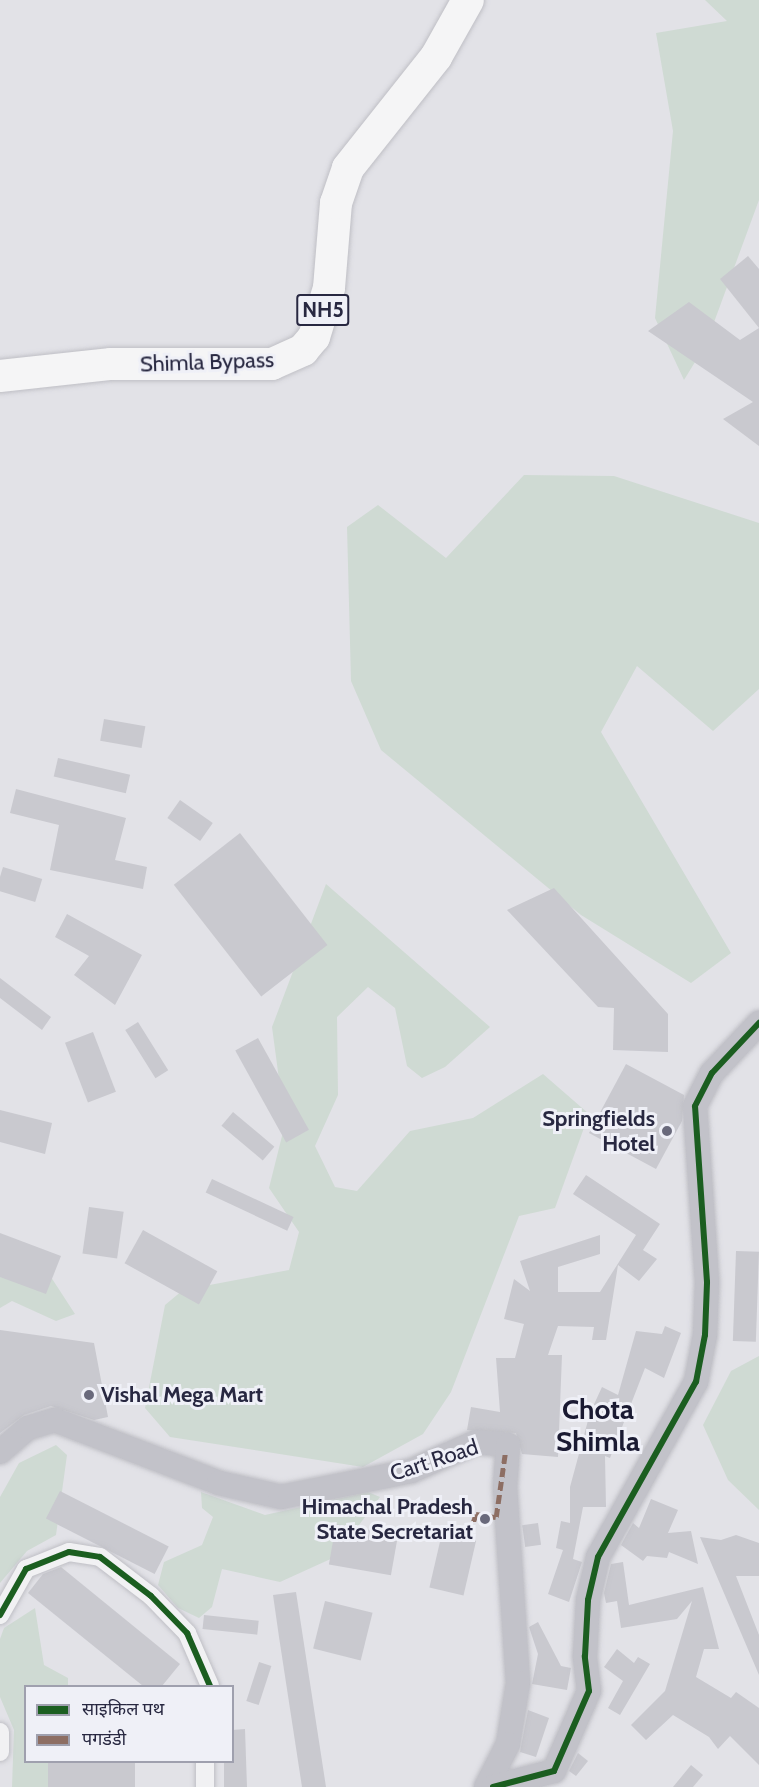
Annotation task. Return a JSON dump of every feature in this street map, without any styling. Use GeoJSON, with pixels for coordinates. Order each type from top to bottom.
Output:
{"type":"FeatureCollection","features":[{"type":"Feature","properties":{"kind":"highway","name":"Shimla Bypass"},"geometry":{"type":"LineString","coordinates":[[0,376],[111,364],[272,364],[303,350],[314,337],[329,288],[336,203],[348,168],[436,57],[468,0]]}},
{"type":"Feature","properties":{"kind":"main road"},"geometry":{"type":"LineString","coordinates":[[493,1787],[554,1771],[590,1691],[585,1656],[588,1600],[598,1557],[696,1382],[705,1335],[707,1282],[695,1106],[717,1065],[759,1023]]}},
{"type":"Feature","properties":{"kind":"main road","name":"Cart Road"},"geometry":{"type":"LineString","coordinates":[[0,1452],[28,1428],[55,1420],[219,1483],[281,1497],[411,1471],[476,1442],[508,1445],[505,1487],[518,1683],[508,1744],[486,1787]]}},
{"type":"Feature","properties":{"kind":"street"},"geometry":{"type":"LineString","coordinates":[[0,1615],[26,1569],[69,1552],[100,1557],[151,1596],[187,1633],[210,1685]]}},
{"type":"Feature","properties":{"kind":"street"},"geometry":{"type":"LineString","coordinates":[[0,1732],[0,1752]]}},
{"type":"Feature","properties":{"kind":"street"},"geometry":{"type":"LineString","coordinates":[[205,1763],[205,1787]]}},
{"type":"Feature","properties":{"kind":"shaded area"},"geometry":{"type":"Polygon","coordinates":[[[705,0],[759,0],[759,200],[706,344],[684,380],[655,318],[673,131],[656,33],[727,21],[705,0]]]}},
{"type":"Feature","properties":{"kind":"shaded area"},"geometry":{"type":"Polygon","coordinates":[[[524,475],[614,476],[759,523],[759,689],[713,731],[637,666],[601,732],[731,953],[691,983],[581,915],[381,750],[351,681],[347,527],[378,505],[446,558],[524,475]]]}},
{"type":"Feature","properties":{"kind":"shaded area"},"geometry":{"type":"Polygon","coordinates":[[[326,884],[490,1027],[445,1067],[422,1078],[407,1066],[395,1008],[368,987],[337,1017],[338,1095],[315,1146],[335,1187],[357,1191],[410,1131],[473,1118],[543,1074],[589,1114],[555,1208],[519,1216],[451,1392],[423,1434],[363,1467],[170,1437],[145,1408],[165,1305],[183,1290],[289,1270],[299,1232],[269,1188],[285,1124],[272,1027],[326,884]]]}},
{"type":"Feature","properties":{"kind":"shaded area"},"geometry":{"type":"Polygon","coordinates":[[[0,1238],[34,1251],[75,1314],[56,1321],[12,1301],[0,1308],[0,1238]]]}},
{"type":"Feature","properties":{"kind":"shaded area"},"geometry":{"type":"Polygon","coordinates":[[[759,1356],[759,1510],[728,1480],[703,1425],[731,1371],[759,1356]]]}},
{"type":"Feature","properties":{"kind":"shaded area"},"geometry":{"type":"Polygon","coordinates":[[[56,1445],[67,1455],[56,1535],[27,1551],[0,1583],[0,1497],[19,1463],[56,1445]]]}},
{"type":"Feature","properties":{"kind":"shaded area"},"geometry":{"type":"Polygon","coordinates":[[[201,1492],[265,1515],[368,1492],[380,1497],[335,1557],[280,1582],[222,1569],[212,1607],[199,1618],[178,1608],[158,1585],[164,1562],[202,1545],[213,1517],[202,1508],[201,1492]]]}},
{"type":"Feature","properties":{"kind":"shaded area"},"geometry":{"type":"Polygon","coordinates":[[[35,1608],[44,1665],[68,1678],[68,1685],[24,1685],[24,1763],[69,1763],[68,1787],[12,1787],[14,1730],[0,1697],[0,1639],[4,1628],[35,1608]]]}},
{"type":"Feature","properties":{"kind":"building"},"geometry":{"type":"Polygon","coordinates":[[[748,256],[759,269],[759,328],[720,279],[748,256]]]}},
{"type":"Feature","properties":{"kind":"building"},"geometry":{"type":"Polygon","coordinates":[[[689,302],[740,340],[759,328],[759,446],[723,419],[753,402],[648,331],[689,302]]]}},
{"type":"Feature","properties":{"kind":"building"},"geometry":{"type":"Polygon","coordinates":[[[104,719],[145,726],[142,748],[100,741],[104,719]]]}},
{"type":"Feature","properties":{"kind":"building"},"geometry":{"type":"Polygon","coordinates":[[[58,758],[130,775],[126,793],[54,777],[58,758]]]}},
{"type":"Feature","properties":{"kind":"building"},"geometry":{"type":"Polygon","coordinates":[[[16,789],[126,818],[115,860],[147,867],[143,889],[50,870],[59,825],[10,813],[16,789]]]}},
{"type":"Feature","properties":{"kind":"building"},"geometry":{"type":"Polygon","coordinates":[[[180,800],[213,823],[200,841],[167,818],[180,800]]]}},
{"type":"Feature","properties":{"kind":"building"},"geometry":{"type":"Polygon","coordinates":[[[240,833],[327,945],[261,997],[174,885],[240,833]]]}},
{"type":"Feature","properties":{"kind":"building"},"geometry":{"type":"Polygon","coordinates":[[[3,867],[42,879],[35,902],[0,891],[3,867]]]}},
{"type":"Feature","properties":{"kind":"building"},"geometry":{"type":"Polygon","coordinates":[[[554,888],[668,1014],[668,1052],[613,1050],[614,1008],[598,1007],[507,910],[554,888]]]}},
{"type":"Feature","properties":{"kind":"building"},"geometry":{"type":"Polygon","coordinates":[[[67,914],[142,955],[115,1005],[74,975],[89,956],[55,937],[67,914]]]}},
{"type":"Feature","properties":{"kind":"building"},"geometry":{"type":"Polygon","coordinates":[[[0,978],[51,1017],[42,1030],[0,998],[0,978]]]}},
{"type":"Feature","properties":{"kind":"building"},"geometry":{"type":"Polygon","coordinates":[[[138,1022],[168,1070],[155,1078],[125,1030],[138,1022]]]}},
{"type":"Feature","properties":{"kind":"building"},"geometry":{"type":"Polygon","coordinates":[[[93,1032],[116,1092],[88,1103],[65,1043],[93,1032]]]}},
{"type":"Feature","properties":{"kind":"building"},"geometry":{"type":"Polygon","coordinates":[[[258,1038],[309,1130],[286,1142],[235,1051],[258,1038]]]}},
{"type":"Feature","properties":{"kind":"building"},"geometry":{"type":"Polygon","coordinates":[[[626,1064],[684,1095],[682,1121],[656,1169],[589,1133],[626,1064]]]}},
{"type":"Feature","properties":{"kind":"building"},"geometry":{"type":"Polygon","coordinates":[[[0,1110],[52,1123],[45,1154],[0,1142],[0,1110]]]}},
{"type":"Feature","properties":{"kind":"building"},"geometry":{"type":"Polygon","coordinates":[[[233,1112],[274,1147],[263,1160],[221,1126],[233,1112]]]}},
{"type":"Feature","properties":{"kind":"building"},"geometry":{"type":"Polygon","coordinates":[[[586,1175],[660,1224],[643,1250],[657,1259],[639,1281],[618,1265],[606,1340],[592,1340],[594,1327],[558,1326],[548,1355],[562,1355],[558,1457],[522,1454],[516,1433],[467,1430],[471,1407],[500,1412],[496,1358],[515,1358],[524,1324],[504,1319],[514,1279],[530,1291],[520,1261],[600,1235],[600,1254],[558,1267],[558,1292],[600,1292],[636,1235],[573,1194],[586,1175]]]}},
{"type":"Feature","properties":{"kind":"building"},"geometry":{"type":"Polygon","coordinates":[[[212,1179],[294,1217],[287,1231],[206,1193],[212,1179]]]}},
{"type":"Feature","properties":{"kind":"building"},"geometry":{"type":"Polygon","coordinates":[[[89,1207],[124,1212],[117,1258],[82,1254],[89,1207]]]}},
{"type":"Feature","properties":{"kind":"building"},"geometry":{"type":"Polygon","coordinates":[[[143,1230],[217,1271],[199,1304],[125,1263],[143,1230]]]}},
{"type":"Feature","properties":{"kind":"building"},"geometry":{"type":"Polygon","coordinates":[[[0,1233],[61,1256],[46,1294],[0,1277],[0,1233]]]}},
{"type":"Feature","properties":{"kind":"building"},"geometry":{"type":"Polygon","coordinates":[[[736,1251],[759,1252],[756,1342],[733,1341],[736,1251]]]}},
{"type":"Feature","properties":{"kind":"building"},"geometry":{"type":"Polygon","coordinates":[[[665,1326],[681,1333],[664,1378],[645,1368],[610,1458],[605,1456],[606,1507],[583,1507],[573,1559],[582,1562],[569,1602],[548,1594],[563,1550],[556,1548],[561,1521],[570,1523],[570,1487],[590,1413],[602,1387],[618,1395],[636,1331],[662,1334],[665,1326]]]}},
{"type":"Feature","properties":{"kind":"building"},"geometry":{"type":"Polygon","coordinates":[[[0,1330],[94,1343],[108,1417],[94,1420],[51,1406],[24,1415],[0,1433],[0,1330]]]}},
{"type":"Feature","properties":{"kind":"building"},"geometry":{"type":"Polygon","coordinates":[[[60,1491],[169,1546],[155,1574],[46,1519],[60,1491]]]}},
{"type":"Feature","properties":{"kind":"building"},"geometry":{"type":"Polygon","coordinates":[[[651,1499],[678,1510],[668,1533],[691,1531],[698,1564],[669,1552],[667,1558],[647,1556],[643,1561],[621,1545],[633,1523],[639,1528],[651,1499]]]}},
{"type":"Feature","properties":{"kind":"building"},"geometry":{"type":"Polygon","coordinates":[[[538,1523],[541,1545],[525,1547],[522,1525],[538,1523]]]}},
{"type":"Feature","properties":{"kind":"building"},"geometry":{"type":"Polygon","coordinates":[[[336,1524],[398,1535],[391,1575],[329,1564],[336,1524]]]}},
{"type":"Feature","properties":{"kind":"building"},"geometry":{"type":"Polygon","coordinates":[[[442,1533],[476,1541],[464,1595],[429,1588],[442,1533]]]}},
{"type":"Feature","properties":{"kind":"building"},"geometry":{"type":"Polygon","coordinates":[[[736,1535],[759,1543],[759,1576],[736,1576],[759,1635],[759,1675],[700,1537],[721,1540],[736,1535]]]}},
{"type":"Feature","properties":{"kind":"building"},"geometry":{"type":"Polygon","coordinates":[[[623,1562],[629,1605],[703,1587],[719,1649],[704,1649],[696,1677],[731,1698],[736,1692],[759,1708],[759,1765],[730,1736],[718,1749],[709,1737],[673,1715],[646,1740],[631,1725],[665,1691],[692,1601],[677,1619],[621,1628],[617,1601],[606,1603],[604,1593],[611,1564],[623,1562]]]}},
{"type":"Feature","properties":{"kind":"building"},"geometry":{"type":"Polygon","coordinates":[[[61,1567],[180,1664],[163,1685],[142,1685],[28,1593],[43,1574],[61,1567]]]}},
{"type":"Feature","properties":{"kind":"building"},"geometry":{"type":"Polygon","coordinates":[[[296,1592],[326,1787],[302,1787],[273,1595],[296,1592]]]}},
{"type":"Feature","properties":{"kind":"building"},"geometry":{"type":"Polygon","coordinates":[[[325,1601],[373,1613],[361,1660],[313,1649],[325,1601]]]}},
{"type":"Feature","properties":{"kind":"building"},"geometry":{"type":"Polygon","coordinates":[[[204,1615],[259,1621],[257,1635],[203,1629],[204,1615]]]}},
{"type":"Feature","properties":{"kind":"building"},"geometry":{"type":"Polygon","coordinates":[[[538,1622],[561,1666],[571,1668],[567,1690],[532,1684],[538,1654],[529,1627],[538,1622]]]}},
{"type":"Feature","properties":{"kind":"building"},"geometry":{"type":"Polygon","coordinates":[[[617,1649],[634,1663],[638,1657],[650,1664],[620,1715],[608,1708],[623,1681],[604,1667],[617,1649]]]}},
{"type":"Feature","properties":{"kind":"building"},"geometry":{"type":"Polygon","coordinates":[[[259,1662],[271,1666],[259,1705],[246,1701],[259,1662]]]}},
{"type":"Feature","properties":{"kind":"building"},"geometry":{"type":"Polygon","coordinates":[[[528,1710],[549,1718],[536,1757],[520,1752],[528,1710]]]}},
{"type":"Feature","properties":{"kind":"building"},"geometry":{"type":"Polygon","coordinates":[[[245,1729],[247,1787],[224,1787],[224,1763],[234,1763],[234,1730],[245,1729]]]}},
{"type":"Feature","properties":{"kind":"building"},"geometry":{"type":"Polygon","coordinates":[[[578,1753],[588,1761],[576,1776],[569,1771],[578,1753]]]}},
{"type":"Feature","properties":{"kind":"building"},"geometry":{"type":"Polygon","coordinates":[[[48,1763],[135,1763],[135,1787],[48,1787],[48,1763]]]}},
{"type":"Feature","properties":{"kind":"building"},"geometry":{"type":"Polygon","coordinates":[[[691,1765],[703,1775],[693,1787],[673,1787],[691,1765]]]}},
{"type":"Feature","properties":{"kind":"marked path"},"geometry":{"type":"LineString","coordinates":[[469,1534],[476,1514],[496,1517],[505,1454]]}},
{"type":"Feature","properties":{"kind":"cycle path"},"geometry":{"type":"LineString","coordinates":[[493,1787],[554,1771],[589,1691],[585,1656],[588,1600],[598,1557],[696,1382],[705,1335],[707,1282],[695,1106],[712,1073],[759,1023]]}},
{"type":"Feature","properties":{"kind":"cycle path"},"geometry":{"type":"LineString","coordinates":[[0,1615],[26,1569],[69,1552],[100,1557],[151,1596],[187,1633],[210,1685]]}},
{"type":"Feature","properties":{"kind":"place","name":"Springfields Hotel"},"geometry":{"type":"Point","coordinates":[667,1131]}},
{"type":"Feature","properties":{"kind":"place","name":"Vishal Mega Mart"},"geometry":{"type":"Point","coordinates":[89,1395]}},
{"type":"Feature","properties":{"kind":"place","name":"Himachal Pradesh State Secretariat"},"geometry":{"type":"Point","coordinates":[485,1519]}},
{"type":"Feature","properties":{"kind":"district","name":"Chota Shimla"},"geometry":{"type":"Point","coordinates":[598,1425]}}]}
